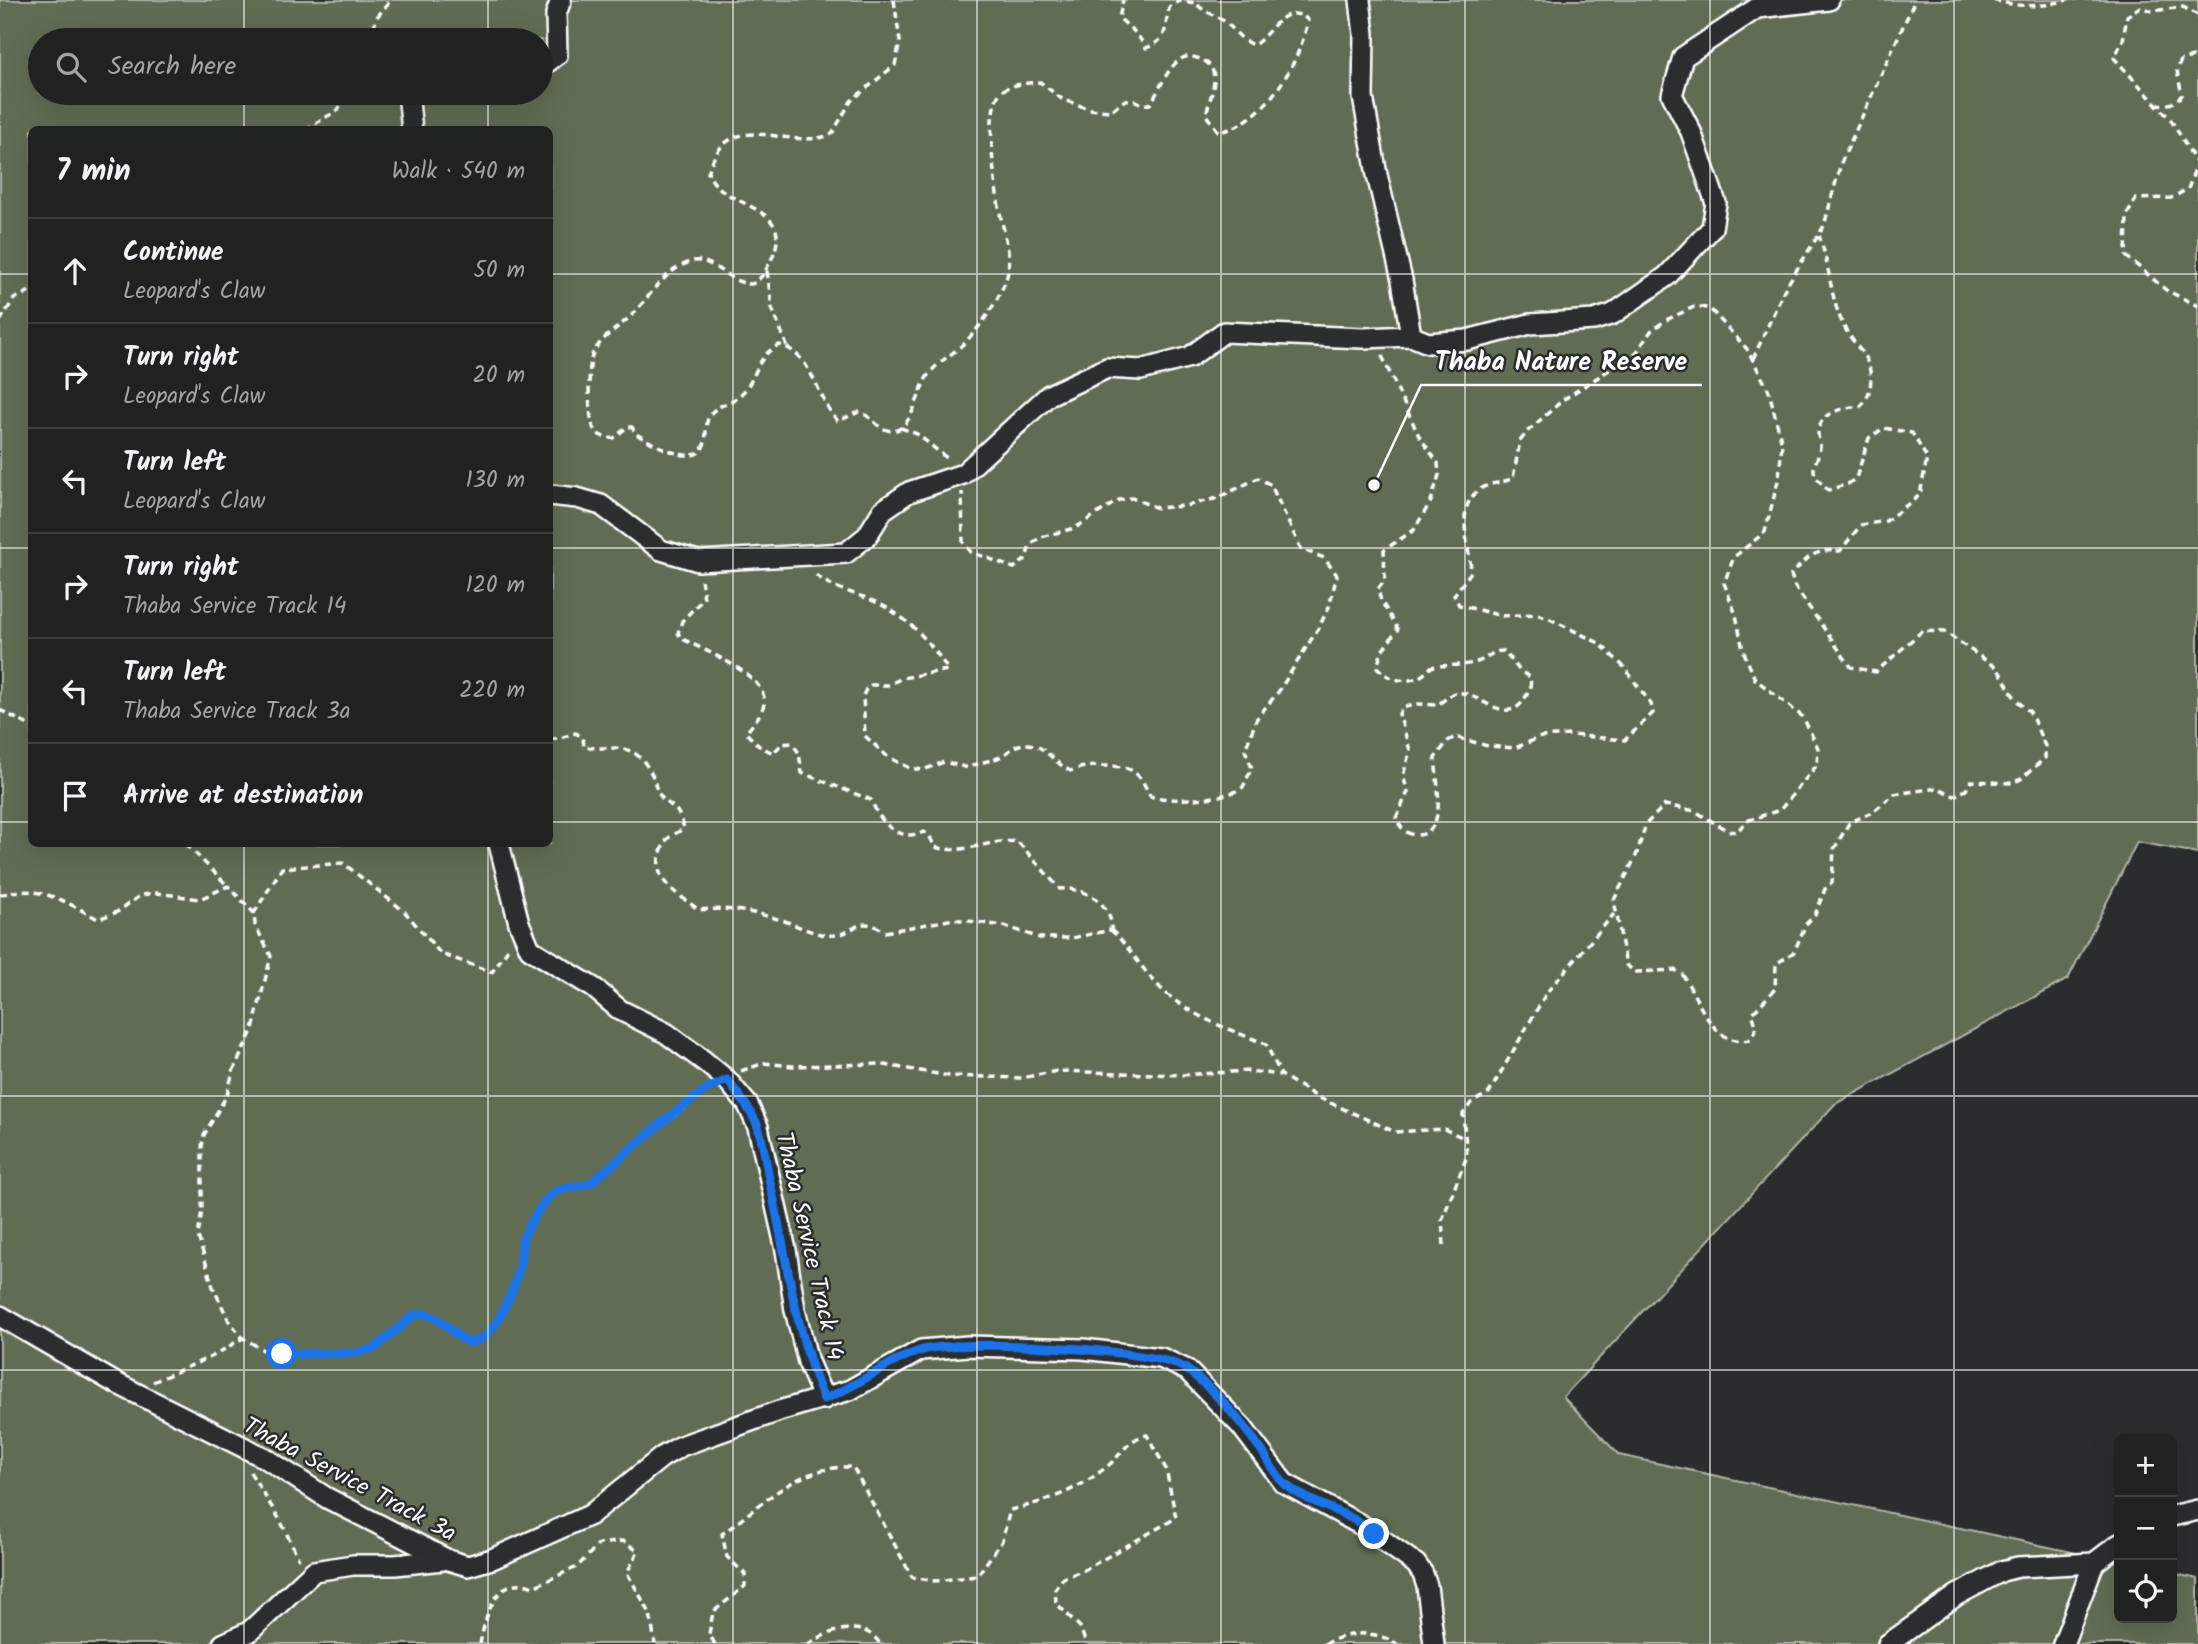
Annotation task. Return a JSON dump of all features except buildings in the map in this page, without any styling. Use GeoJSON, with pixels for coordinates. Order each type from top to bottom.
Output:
{"type":"FeatureCollection","features":[{"type":"Feature","properties":{"kind":"street"},"geometry":{"type":"LineString","coordinates":[[553,58],[557,55],[556,14],[561,0]]}},
{"type":"Feature","properties":{"kind":"street"},"geometry":{"type":"LineString","coordinates":[[1360,0],[1365,108],[1377,175],[1402,280],[1411,336]]}},
{"type":"Feature","properties":{"kind":"street"},"geometry":{"type":"LineString","coordinates":[[553,495],[577,498],[601,505],[661,550],[698,561],[846,553],[867,536],[883,510],[909,492],[963,474],[1049,395],[1107,368],[1141,370],[1190,357],[1224,332],[1363,338],[1411,336],[1428,343],[1467,340],[1530,324],[1594,320],[1613,314],[1667,276],[1712,228],[1716,203],[1691,132],[1672,95],[1683,57],[1757,8],[1829,0]]}},
{"type":"Feature","properties":{"kind":"street"},"geometry":{"type":"LineString","coordinates":[[409,105],[412,126]]}},
{"type":"Feature","properties":{"kind":"street","name":"Thaba Service Track 14"},"geometry":{"type":"LineString","coordinates":[[500,847],[519,923],[530,949],[594,988],[620,1010],[666,1032],[727,1080],[748,1105],[758,1127],[808,1362],[824,1399]]}},
{"type":"Feature","properties":{"kind":"street","name":"Thaba Service Track 3a"},"geometry":{"type":"LineString","coordinates":[[0,1316],[20,1330],[128,1390],[265,1458],[327,1499],[448,1560],[468,1566],[492,1559],[590,1515],[672,1450],[779,1411],[850,1390],[911,1354],[943,1346],[1083,1349],[1141,1355],[1178,1364],[1196,1378],[1242,1427],[1284,1483],[1363,1526],[1416,1564],[1427,1586],[1434,1644]]}},
{"type":"Feature","properties":{"kind":"street"},"geometry":{"type":"LineString","coordinates":[[2177,1515],[2198,1510]]}},
{"type":"Feature","properties":{"kind":"street"},"geometry":{"type":"LineString","coordinates":[[2063,1644],[2094,1563],[2114,1548]]}},
{"type":"Feature","properties":{"kind":"street"},"geometry":{"type":"LineString","coordinates":[[223,1644],[248,1632],[305,1578],[324,1568],[448,1560]]}},
{"type":"Feature","properties":{"kind":"street"},"geometry":{"type":"LineString","coordinates":[[1888,1644],[1957,1595],[2002,1571],[2018,1567],[2094,1563]]}},
{"type":"Feature","properties":{"kind":"path"},"geometry":{"type":"LineString","coordinates":[[374,28],[377,17],[391,0]]}},
{"type":"Feature","properties":{"kind":"path"},"geometry":{"type":"LineString","coordinates":[[786,346],[779,345],[764,354],[741,395],[711,411],[705,426],[704,447],[692,457],[666,450],[650,438],[636,434],[632,427],[626,427],[619,435],[608,438],[593,428],[588,403],[593,354],[607,334],[630,317],[669,274],[699,261],[745,284],[762,278],[779,242],[774,225],[758,211],[715,187],[708,173],[714,156],[727,141],[739,137],[768,133],[804,140],[832,134],[850,101],[895,65],[900,41],[894,0]]}},
{"type":"Feature","properties":{"kind":"path"},"geometry":{"type":"LineString","coordinates":[[766,270],[772,308],[786,346],[806,367],[838,421],[859,412],[882,429],[891,431],[901,428],[913,414],[918,392],[931,371],[964,344],[982,321],[1007,277],[1008,256],[995,182],[990,124],[1001,92],[1009,87],[1040,82],[1062,99],[1089,109],[1111,111],[1122,101],[1130,100],[1145,106],[1150,104],[1174,63],[1184,57],[1194,57],[1205,61],[1213,69],[1214,90],[1206,115],[1218,131],[1223,131],[1260,113],[1270,101],[1300,46],[1308,20],[1297,13],[1287,13],[1278,18],[1261,41],[1254,45],[1245,43],[1223,20],[1200,9],[1196,3],[1180,1],[1170,6],[1168,32],[1162,40],[1146,48],[1137,34],[1119,18],[1122,0]]}},
{"type":"Feature","properties":{"kind":"path"},"geometry":{"type":"LineString","coordinates":[[1752,360],[1784,290],[1819,236],[1833,203],[1841,163],[1916,0]]}},
{"type":"Feature","properties":{"kind":"path"},"geometry":{"type":"LineString","coordinates":[[1993,0],[2021,8],[2049,6],[2067,0]]}},
{"type":"Feature","properties":{"kind":"path"},"geometry":{"type":"LineString","coordinates":[[2198,15],[2183,7],[2152,10],[2140,7],[2127,16],[2123,40],[2114,58],[2171,120],[2197,164],[2188,189],[2171,198],[2136,199],[2127,215],[2126,256],[2166,290],[2198,306]]}},
{"type":"Feature","properties":{"kind":"path"},"geometry":{"type":"LineString","coordinates":[[2155,104],[2168,106],[2175,103],[2182,95],[2177,71],[2181,60],[2193,57],[2198,61]]}},
{"type":"Feature","properties":{"kind":"path"},"geometry":{"type":"LineString","coordinates":[[312,126],[338,110],[341,105]]}},
{"type":"Feature","properties":{"kind":"path"},"geometry":{"type":"LineString","coordinates":[[1363,338],[1374,345],[1387,364],[1419,436],[1438,463],[1439,475],[1432,500],[1414,530],[1384,550],[1385,580],[1378,589],[1381,601],[1398,629],[1382,651],[1377,667],[1386,678],[1399,682],[1424,675],[1431,667],[1466,665],[1480,661],[1497,650],[1503,651],[1521,673],[1530,677],[1531,682],[1522,702],[1500,710],[1486,706],[1467,694],[1455,693],[1437,705],[1417,704],[1402,708],[1399,714],[1410,750],[1403,776],[1408,792],[1396,818],[1405,831],[1414,835],[1423,834],[1436,822],[1439,801],[1435,758],[1448,741],[1455,737],[1488,746],[1515,748],[1541,737],[1571,735],[1625,740],[1653,713],[1651,704],[1624,667],[1599,643],[1546,617],[1525,614],[1502,616],[1459,605],[1454,595],[1471,572],[1467,554],[1470,546],[1463,519],[1471,500],[1483,487],[1513,478],[1520,441],[1529,429],[1564,399],[1629,358],[1651,331],[1681,313],[1703,307],[1712,311],[1747,349],[1769,391],[1782,444],[1782,459],[1765,532],[1734,557],[1724,583],[1736,615],[1743,650],[1755,679],[1792,707],[1810,726],[1818,748],[1817,765],[1780,810],[1746,821],[1737,832],[1728,831],[1695,811],[1665,805],[1646,824],[1636,856],[1617,890],[1615,913],[1626,965],[1634,972],[1675,970],[1682,974],[1709,1024],[1728,1038],[1739,1042],[1749,1040],[1755,1032],[1756,1024],[1752,1014],[1775,989],[1776,964],[1794,952],[1806,924],[1815,915],[1825,889],[1832,883],[1834,849],[1849,823],[1874,811],[1894,793],[1938,788],[1954,796],[1966,790],[1971,781],[2012,783],[2021,779],[2045,758],[2045,746],[2030,712],[2016,700],[1998,669],[1960,640],[1945,632],[1922,631],[1876,672],[1859,670],[1843,656],[1795,587],[1791,575],[1817,550],[1840,551],[1861,525],[1886,521],[1920,495],[1927,458],[1912,433],[1884,428],[1869,438],[1856,478],[1848,484],[1828,490],[1815,474],[1813,462],[1820,445],[1817,435],[1821,424],[1836,410],[1861,407],[1869,397],[1870,382],[1867,361],[1847,331],[1833,299],[1819,236]]}},
{"type":"Feature","properties":{"kind":"path"},"geometry":{"type":"LineString","coordinates":[[0,321],[14,299],[28,292]]}},
{"type":"Feature","properties":{"kind":"path"},"geometry":{"type":"LineString","coordinates":[[791,558],[835,589],[868,598],[908,621],[948,670],[902,678],[888,685],[871,685],[866,690],[863,696],[865,736],[899,764],[923,769],[944,762],[969,768],[979,761],[998,758],[1016,746],[1030,744],[1038,746],[1061,767],[1071,771],[1088,765],[1122,765],[1134,771],[1150,796],[1160,799],[1220,797],[1243,787],[1252,768],[1245,750],[1257,718],[1279,691],[1319,627],[1337,575],[1331,563],[1301,549],[1271,485],[1258,478],[1218,498],[1173,508],[1148,507],[1132,498],[1119,499],[1075,528],[1041,537],[1026,551],[1025,560],[1014,568],[971,552],[963,542],[963,474],[917,434],[901,428]]}},
{"type":"Feature","properties":{"kind":"path"},"geometry":{"type":"LineString","coordinates":[[698,561],[704,598],[682,621],[678,633],[681,638],[727,661],[757,682],[764,694],[763,707],[746,733],[759,746],[774,752],[782,744],[792,743],[799,752],[802,773],[871,800],[878,816],[889,828],[902,835],[915,836],[924,832],[929,835],[935,847],[956,851],[997,840],[1018,842],[1060,889],[1068,888],[1090,895],[1109,912],[1111,930],[1134,953],[1154,981],[1203,1020],[1266,1044],[1281,1075]]}},
{"type":"Feature","properties":{"kind":"path"},"geometry":{"type":"LineString","coordinates":[[0,710],[28,725]]}},
{"type":"Feature","properties":{"kind":"path"},"geometry":{"type":"LineString","coordinates":[[553,738],[576,733],[583,738],[584,747],[624,747],[632,750],[646,764],[657,792],[676,807],[684,828],[667,840],[657,866],[660,876],[668,886],[699,910],[718,907],[749,910],[825,934],[842,935],[860,922],[868,921],[885,932],[954,919],[1004,926],[1040,938],[1072,938],[1111,930]]}},
{"type":"Feature","properties":{"kind":"path"},"geometry":{"type":"LineString","coordinates":[[189,847],[254,913]]}},
{"type":"Feature","properties":{"kind":"path"},"geometry":{"type":"LineString","coordinates":[[519,923],[507,952],[492,972],[441,954],[404,911],[342,863],[282,868],[254,913],[255,925],[271,956],[253,1029],[233,1071],[227,1095],[204,1135],[200,1176],[202,1210],[198,1236],[213,1287],[229,1321],[243,1338],[270,1354],[356,1353],[375,1348],[414,1315],[421,1313],[448,1325],[463,1340],[472,1342],[482,1339],[494,1326],[511,1293],[521,1258],[523,1239],[547,1199],[559,1189],[579,1188],[592,1182],[705,1090],[744,1069],[764,1063],[792,1066],[878,1064],[911,1072],[1022,1078],[1058,1071],[1182,1075],[1248,1070],[1281,1075],[1317,1097],[1395,1132],[1444,1129],[1464,1138]]}},
{"type":"Feature","properties":{"kind":"path"},"geometry":{"type":"LineString","coordinates":[[0,895],[17,890],[47,893],[98,919],[117,912],[141,895],[157,893],[200,899],[228,886]]}},
{"type":"Feature","properties":{"kind":"path"},"geometry":{"type":"LineString","coordinates":[[1444,1245],[1442,1220],[1467,1156],[1463,1114],[1471,1104],[1489,1093],[1547,992],[1615,913]]}},
{"type":"Feature","properties":{"kind":"path"},"geometry":{"type":"LineString","coordinates":[[128,1390],[175,1375],[243,1338]]}},
{"type":"Feature","properties":{"kind":"path"},"geometry":{"type":"LineString","coordinates":[[716,1644],[709,1633],[713,1612],[745,1586],[745,1574],[727,1557],[722,1534],[756,1509],[778,1488],[831,1466],[853,1467],[912,1577],[935,1581],[977,1576],[1002,1541],[1010,1510],[1060,1496],[1107,1467],[1133,1438],[1147,1435],[1166,1469],[1176,1518],[1084,1570],[1063,1578],[1055,1589],[1056,1603],[1080,1627],[1086,1644]]}},
{"type":"Feature","properties":{"kind":"path"},"geometry":{"type":"LineString","coordinates":[[248,1469],[296,1550],[305,1578]]}},
{"type":"Feature","properties":{"kind":"path"},"geometry":{"type":"LineString","coordinates":[[480,1644],[486,1611],[502,1588],[524,1583],[533,1587],[555,1579],[577,1567],[599,1544],[623,1541],[638,1551],[627,1573],[650,1613],[655,1644]]}},
{"type":"Feature","properties":{"kind":"path"},"geometry":{"type":"LineString","coordinates":[[808,1644],[821,1635],[851,1628],[875,1637],[880,1644]]}},
{"type":"Feature","properties":{"kind":"path"},"geometry":{"type":"LineString","coordinates":[[1324,1644],[1345,1634],[1380,1634],[1397,1644]]}},
{"type":"Feature","properties":{"kind":"green space"},"geometry":{"type":"Polygon","coordinates":[[[0,0],[2198,0],[2198,853],[2137,842],[2068,979],[1835,1104],[1563,1397],[1619,1455],[2114,1561],[2114,1623],[2177,1623],[2177,1574],[2198,1579],[2198,1644],[0,1644],[0,0]]]}},
{"type":"Feature","properties":{"kind":"place","name":"Thaba Nature Reserve"},"geometry":{"type":"Point","coordinates":[1374,485]}},
{"type":"Feature","properties":{"kind":"route"},"geometry":{"type":"LineString","coordinates":[[282,1354],[356,1353],[375,1348],[414,1315],[421,1313],[448,1325],[463,1340],[472,1342],[482,1339],[494,1326],[511,1293],[517,1276],[523,1239],[547,1199],[559,1189],[579,1188],[592,1182],[628,1149],[705,1090],[727,1080],[748,1105],[758,1127],[786,1250],[795,1310],[808,1362],[824,1399],[850,1390],[911,1354],[943,1346],[1083,1349],[1161,1358],[1178,1364],[1196,1378],[1260,1448],[1287,1486],[1348,1517],[1374,1534]]}}]}
